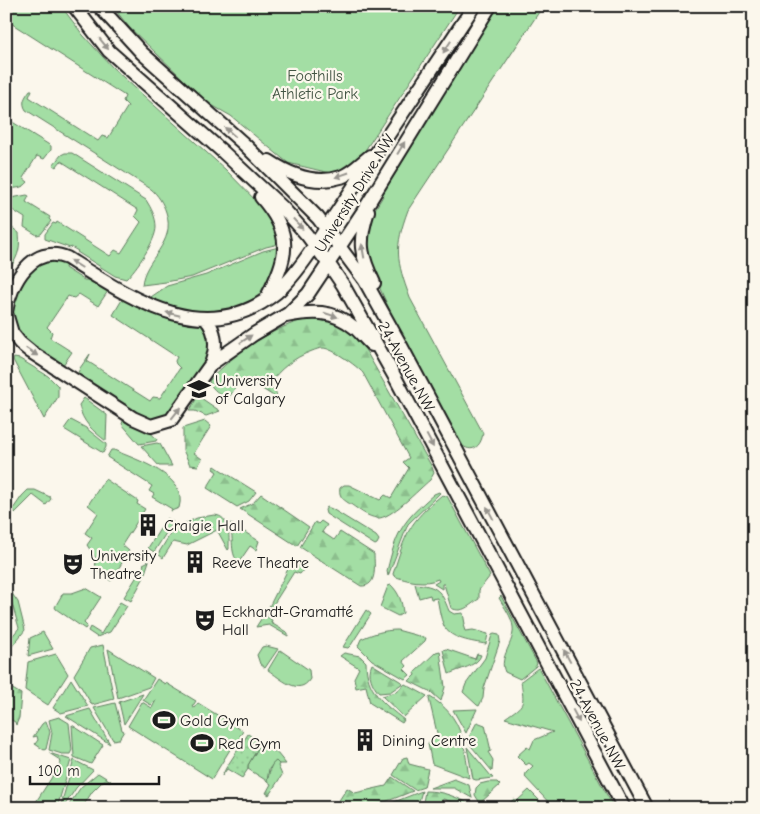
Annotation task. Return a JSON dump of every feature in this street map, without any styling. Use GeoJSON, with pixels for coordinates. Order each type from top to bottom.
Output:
{"type":"FeatureCollection","features":[{"type":"Feature","properties":{"kind":"street","name":"24 Avenue NW"},"geometry":{"type":"LineString","coordinates":[[74,6],[109,51],[283,208],[316,245],[343,285],[448,474],[624,808]]}},
{"type":"Feature","properties":{"kind":"street","name":"24 Avenue NW"},"geometry":{"type":"LineString","coordinates":[[99,6],[142,53],[245,145],[309,208],[365,281],[647,808]]}},
{"type":"Feature","properties":{"kind":"street","name":"University Drive NW"},"geometry":{"type":"LineString","coordinates":[[474,6],[316,245],[285,284],[266,299],[233,314],[205,318],[174,315],[133,299],[68,258],[58,254],[51,254],[37,258],[27,267],[11,290],[6,313],[12,333],[25,348],[133,418],[151,426],[171,420],[211,364],[254,334],[283,317],[308,294],[376,190],[490,6]]}},
{"type":"Feature","properties":{"kind":"street"},"geometry":{"type":"LineString","coordinates":[[245,145],[292,175],[309,179],[341,177],[351,172],[381,147]]}},
{"type":"Feature","properties":{"kind":"street"},"geometry":{"type":"LineString","coordinates":[[223,152],[272,210],[282,229],[284,245],[283,263],[266,299]]}},
{"type":"Feature","properties":{"kind":"street"},"geometry":{"type":"LineString","coordinates":[[376,190],[361,231],[361,248],[367,268],[400,344]]}},
{"type":"Feature","properties":{"kind":"street"},"geometry":{"type":"LineString","coordinates":[[283,317],[309,312],[324,313],[342,319],[354,327],[381,353]]}},
{"type":"Feature","properties":{"kind":"street","name":"University Drive NW"},"geometry":{"type":"LineString","coordinates":[[205,318],[215,339],[211,364]]}},
{"type":"Feature","properties":{"kind":"green space"},"geometry":{"type":"Polygon","coordinates":[[[6,6],[61,6],[83,35],[113,68],[226,170],[261,206],[276,230],[279,244],[266,247],[192,277],[142,285],[144,275],[164,242],[167,233],[166,212],[160,199],[151,189],[26,110],[24,104],[25,97],[32,90],[29,97],[98,141],[102,136],[108,138],[128,106],[123,101],[125,96],[6,20],[6,6]]]}},
{"type":"Feature","properties":{"kind":"green space","name":"Foothills Athletic Park"},"geometry":{"type":"Polygon","coordinates":[[[112,6],[460,6],[364,152],[353,163],[337,172],[330,173],[288,163],[231,116],[208,103],[129,27],[112,6]]]}},
{"type":"Feature","properties":{"kind":"green space"},"geometry":{"type":"Polygon","coordinates":[[[498,6],[543,6],[408,210],[400,234],[398,254],[410,298],[483,433],[478,445],[472,449],[460,444],[401,335],[371,269],[365,241],[372,214],[382,195],[498,6]]]}},
{"type":"Feature","properties":{"kind":"green space"},"geometry":{"type":"Polygon","coordinates":[[[6,118],[51,146],[51,150],[44,159],[37,156],[23,178],[28,182],[18,188],[6,189],[6,118]]]}},
{"type":"Feature","properties":{"kind":"green space"},"geometry":{"type":"Polygon","coordinates":[[[65,153],[72,153],[146,200],[151,209],[156,227],[153,240],[140,262],[126,279],[115,276],[71,247],[45,239],[45,234],[53,223],[56,224],[57,222],[110,256],[115,250],[121,253],[141,222],[135,216],[138,210],[61,161],[56,167],[53,165],[65,153]]]}},
{"type":"Feature","properties":{"kind":"green space"},"geometry":{"type":"Polygon","coordinates":[[[29,196],[26,202],[50,217],[51,221],[41,234],[37,235],[24,227],[25,218],[6,206],[6,199],[29,196]]]}},
{"type":"Feature","properties":{"kind":"green space"},"geometry":{"type":"Polygon","coordinates":[[[10,226],[19,233],[19,250],[6,274],[6,232],[10,226]]]}},
{"type":"Feature","properties":{"kind":"green space"},"geometry":{"type":"Polygon","coordinates":[[[279,247],[276,264],[263,291],[256,297],[229,310],[190,313],[148,299],[167,286],[206,275],[263,251],[279,247]]]}},
{"type":"Feature","properties":{"kind":"green space"},"geometry":{"type":"Polygon","coordinates":[[[53,259],[66,264],[65,268],[84,280],[92,280],[108,291],[98,306],[79,294],[74,298],[68,296],[47,327],[52,332],[50,338],[72,352],[63,365],[28,343],[18,331],[12,309],[13,301],[28,273],[38,263],[53,259]]]}},
{"type":"Feature","properties":{"kind":"green space"},"geometry":{"type":"Polygon","coordinates":[[[123,298],[137,307],[169,320],[206,326],[210,344],[206,362],[175,410],[162,418],[143,417],[81,377],[78,373],[90,354],[87,361],[150,401],[153,397],[160,398],[180,368],[175,361],[177,357],[113,315],[123,298]]]}},
{"type":"Feature","properties":{"kind":"green space"},"geometry":{"type":"Polygon","coordinates":[[[310,318],[326,320],[339,325],[362,344],[432,467],[434,473],[430,480],[397,509],[383,517],[377,518],[364,513],[345,500],[340,494],[340,488],[344,485],[349,485],[380,500],[385,495],[391,498],[409,468],[403,462],[409,458],[363,373],[355,366],[338,354],[323,348],[305,354],[287,365],[268,385],[275,390],[278,399],[253,383],[251,385],[246,382],[244,385],[239,382],[228,399],[210,384],[209,381],[219,370],[255,342],[282,328],[310,318]]]}},
{"type":"Feature","properties":{"kind":"green space"},"geometry":{"type":"Polygon","coordinates":[[[14,358],[20,359],[48,376],[58,386],[58,397],[44,419],[13,360],[14,358]]]}},
{"type":"Feature","properties":{"kind":"green space"},"geometry":{"type":"Polygon","coordinates":[[[198,396],[220,411],[206,416],[195,411],[189,411],[198,396]]]}},
{"type":"Feature","properties":{"kind":"green space"},"geometry":{"type":"Polygon","coordinates":[[[84,398],[107,415],[106,441],[85,421],[79,405],[84,398]]]}},
{"type":"Feature","properties":{"kind":"green space"},"geometry":{"type":"Polygon","coordinates":[[[71,420],[86,428],[106,444],[103,453],[64,429],[71,420]]]}},
{"type":"Feature","properties":{"kind":"green space"},"geometry":{"type":"Polygon","coordinates":[[[123,421],[145,428],[157,439],[156,441],[139,444],[122,424],[123,421]]]}},
{"type":"Feature","properties":{"kind":"green space"},"geometry":{"type":"Polygon","coordinates":[[[205,421],[211,426],[194,453],[202,459],[198,466],[190,465],[183,450],[183,428],[205,421]]]}},
{"type":"Feature","properties":{"kind":"green space"},"geometry":{"type":"Polygon","coordinates":[[[160,444],[172,466],[159,466],[141,446],[160,444]]]}},
{"type":"Feature","properties":{"kind":"green space"},"geometry":{"type":"Polygon","coordinates":[[[111,450],[147,464],[169,478],[176,486],[180,496],[179,508],[171,511],[172,509],[152,497],[154,494],[149,491],[152,486],[107,457],[111,450]]]}},
{"type":"Feature","properties":{"kind":"green space"},"geometry":{"type":"Polygon","coordinates":[[[215,466],[256,492],[249,501],[237,507],[207,488],[217,472],[213,469],[215,466]]]}},
{"type":"Feature","properties":{"kind":"green space"},"geometry":{"type":"Polygon","coordinates":[[[105,479],[138,501],[137,504],[145,509],[122,545],[129,551],[111,581],[96,571],[95,557],[87,545],[92,538],[85,533],[98,513],[88,505],[105,479]]]}},
{"type":"Feature","properties":{"kind":"green space"},"geometry":{"type":"Polygon","coordinates":[[[28,490],[35,490],[51,499],[46,505],[33,495],[15,513],[13,509],[28,490]]]}},
{"type":"Feature","properties":{"kind":"green space"},"geometry":{"type":"Polygon","coordinates":[[[439,492],[408,524],[388,576],[387,571],[394,546],[402,528],[423,504],[439,492]]]}},
{"type":"Feature","properties":{"kind":"green space"},"geometry":{"type":"Polygon","coordinates":[[[261,494],[309,527],[297,546],[240,509],[253,503],[261,494]]]}},
{"type":"Feature","properties":{"kind":"green space"},"geometry":{"type":"Polygon","coordinates":[[[442,495],[447,496],[490,576],[479,590],[479,599],[466,608],[459,610],[451,608],[444,584],[442,584],[442,589],[434,584],[439,581],[438,579],[428,582],[416,582],[399,578],[393,574],[405,538],[415,521],[442,495]]]}},
{"type":"Feature","properties":{"kind":"green space"},"geometry":{"type":"Polygon","coordinates":[[[327,507],[376,536],[379,540],[377,544],[375,545],[326,514],[325,510],[327,507]]]}},
{"type":"Feature","properties":{"kind":"green space"},"geometry":{"type":"Polygon","coordinates":[[[214,515],[224,519],[228,528],[228,550],[217,530],[187,545],[173,542],[163,558],[158,554],[174,528],[197,518],[214,515]]]}},
{"type":"Feature","properties":{"kind":"green space"},"geometry":{"type":"Polygon","coordinates":[[[167,518],[173,522],[154,552],[148,548],[167,518]]]}},
{"type":"Feature","properties":{"kind":"green space"},"geometry":{"type":"Polygon","coordinates":[[[321,521],[327,525],[322,532],[334,540],[340,532],[374,554],[374,574],[370,583],[361,586],[300,547],[315,522],[318,524],[321,521]]]}},
{"type":"Feature","properties":{"kind":"green space"},"geometry":{"type":"Polygon","coordinates":[[[230,523],[259,541],[256,550],[250,546],[239,562],[246,567],[245,569],[239,564],[234,554],[230,523]]]}},
{"type":"Feature","properties":{"kind":"green space"},"geometry":{"type":"Polygon","coordinates":[[[149,561],[143,579],[131,601],[124,597],[143,564],[149,561]]]}},
{"type":"Feature","properties":{"kind":"green space"},"geometry":{"type":"Polygon","coordinates":[[[292,561],[304,569],[300,574],[294,572],[266,616],[272,620],[271,623],[288,633],[288,636],[269,625],[256,627],[270,605],[292,561]]]}},
{"type":"Feature","properties":{"kind":"green space"},"geometry":{"type":"Polygon","coordinates":[[[415,584],[437,590],[449,611],[454,614],[463,613],[465,631],[473,630],[488,634],[486,644],[462,639],[451,634],[444,626],[437,598],[431,599],[430,595],[419,598],[415,584]]]}},
{"type":"Feature","properties":{"kind":"green space"},"geometry":{"type":"Polygon","coordinates":[[[391,585],[398,594],[402,605],[403,613],[398,616],[380,607],[388,586],[391,585]]]}},
{"type":"Feature","properties":{"kind":"green space"},"geometry":{"type":"Polygon","coordinates":[[[86,588],[101,597],[84,623],[87,626],[85,629],[55,607],[63,593],[72,593],[86,588]]]}},
{"type":"Feature","properties":{"kind":"green space"},"geometry":{"type":"Polygon","coordinates":[[[10,591],[18,602],[25,630],[6,654],[6,644],[19,628],[10,591]]]}},
{"type":"Feature","properties":{"kind":"green space"},"geometry":{"type":"Polygon","coordinates":[[[501,596],[537,663],[520,679],[505,672],[503,666],[505,655],[512,639],[513,627],[499,598],[501,596]]]}},
{"type":"Feature","properties":{"kind":"green space"},"geometry":{"type":"Polygon","coordinates":[[[120,602],[127,606],[110,632],[97,637],[88,631],[90,627],[101,634],[120,602]]]}},
{"type":"Feature","properties":{"kind":"green space"},"geometry":{"type":"Polygon","coordinates":[[[366,610],[371,614],[351,645],[348,648],[343,647],[366,610]]]}},
{"type":"Feature","properties":{"kind":"green space"},"geometry":{"type":"Polygon","coordinates":[[[397,630],[426,638],[403,661],[407,666],[404,669],[410,675],[405,679],[372,660],[358,646],[361,639],[365,637],[397,630]]]}},
{"type":"Feature","properties":{"kind":"green space"},"geometry":{"type":"Polygon","coordinates":[[[43,632],[53,649],[28,656],[30,638],[43,632]]]}},
{"type":"Feature","properties":{"kind":"green space"},"geometry":{"type":"Polygon","coordinates":[[[492,635],[499,635],[500,641],[479,706],[463,692],[466,684],[485,658],[492,635]]]}},
{"type":"Feature","properties":{"kind":"green space"},"geometry":{"type":"Polygon","coordinates":[[[103,645],[114,699],[92,705],[74,675],[90,648],[103,645]]]}},
{"type":"Feature","properties":{"kind":"green space"},"geometry":{"type":"Polygon","coordinates":[[[262,647],[278,649],[265,668],[260,664],[257,655],[262,647]]]}},
{"type":"Feature","properties":{"kind":"green space"},"geometry":{"type":"Polygon","coordinates":[[[108,649],[154,678],[149,687],[118,698],[108,649]]]}},
{"type":"Feature","properties":{"kind":"green space"},"geometry":{"type":"Polygon","coordinates":[[[446,649],[475,659],[477,654],[481,655],[472,665],[449,674],[443,650],[446,649]]]}},
{"type":"Feature","properties":{"kind":"green space"},"geometry":{"type":"Polygon","coordinates":[[[280,650],[309,670],[310,679],[306,684],[295,686],[289,684],[268,670],[280,650]]]}},
{"type":"Feature","properties":{"kind":"green space"},"geometry":{"type":"Polygon","coordinates":[[[440,651],[445,687],[441,701],[431,692],[409,681],[415,675],[414,673],[436,652],[440,651]]]}},
{"type":"Feature","properties":{"kind":"green space"},"geometry":{"type":"Polygon","coordinates":[[[344,653],[360,656],[366,662],[372,689],[389,708],[404,720],[402,723],[370,703],[366,686],[356,688],[354,678],[359,668],[340,656],[344,653]]]}},
{"type":"Feature","properties":{"kind":"green space"},"geometry":{"type":"Polygon","coordinates":[[[56,654],[68,674],[48,705],[25,690],[28,662],[56,654]]]}},
{"type":"Feature","properties":{"kind":"green space"},"geometry":{"type":"Polygon","coordinates":[[[372,664],[403,683],[390,692],[379,693],[371,679],[372,664]]]}},
{"type":"Feature","properties":{"kind":"green space"},"geometry":{"type":"Polygon","coordinates":[[[538,668],[614,808],[601,808],[599,801],[594,803],[595,808],[554,808],[525,777],[526,773],[533,766],[529,763],[526,765],[517,756],[527,747],[530,749],[534,740],[553,732],[505,718],[522,703],[521,681],[538,668]]]}},
{"type":"Feature","properties":{"kind":"green space"},"geometry":{"type":"Polygon","coordinates":[[[71,679],[88,706],[61,713],[53,708],[71,679]]]}},
{"type":"Feature","properties":{"kind":"green space"},"geometry":{"type":"Polygon","coordinates":[[[157,679],[196,701],[192,707],[194,708],[198,703],[243,731],[241,737],[236,744],[234,743],[212,779],[128,726],[142,702],[152,708],[156,700],[151,705],[143,700],[157,679]]]}},
{"type":"Feature","properties":{"kind":"green space"},"geometry":{"type":"Polygon","coordinates":[[[405,684],[427,696],[404,717],[382,696],[396,692],[405,684]]]}},
{"type":"Feature","properties":{"kind":"green space"},"geometry":{"type":"Polygon","coordinates":[[[9,687],[21,694],[19,718],[16,725],[15,722],[6,717],[6,693],[9,687]]]}},
{"type":"Feature","properties":{"kind":"green space"},"geometry":{"type":"Polygon","coordinates":[[[143,694],[124,724],[119,702],[143,694]]]}},
{"type":"Feature","properties":{"kind":"green space"},"geometry":{"type":"Polygon","coordinates":[[[430,697],[441,705],[456,722],[463,742],[469,778],[432,764],[428,744],[433,738],[438,737],[430,697]]]}},
{"type":"Feature","properties":{"kind":"green space"},"geometry":{"type":"Polygon","coordinates":[[[115,703],[122,730],[124,731],[119,739],[113,740],[94,708],[115,703]]]}},
{"type":"Feature","properties":{"kind":"green space"},"geometry":{"type":"Polygon","coordinates":[[[90,709],[110,744],[66,716],[90,709]]]}},
{"type":"Feature","properties":{"kind":"green space"},"geometry":{"type":"Polygon","coordinates":[[[477,709],[466,733],[453,710],[477,709]]]}},
{"type":"Feature","properties":{"kind":"green space"},"geometry":{"type":"Polygon","coordinates":[[[59,717],[69,723],[72,750],[70,754],[49,750],[52,733],[49,720],[59,717]]]}},
{"type":"Feature","properties":{"kind":"green space"},"geometry":{"type":"Polygon","coordinates":[[[46,721],[50,732],[46,749],[44,750],[35,744],[38,740],[37,736],[33,737],[46,721]]]}},
{"type":"Feature","properties":{"kind":"green space"},"geometry":{"type":"Polygon","coordinates":[[[477,722],[485,725],[491,751],[488,752],[493,760],[492,771],[467,741],[477,722]]]}},
{"type":"Feature","properties":{"kind":"green space"},"geometry":{"type":"Polygon","coordinates":[[[72,725],[103,745],[91,764],[74,757],[72,725]]]}},
{"type":"Feature","properties":{"kind":"green space"},"geometry":{"type":"Polygon","coordinates":[[[248,734],[261,743],[248,765],[248,769],[242,778],[227,769],[222,776],[226,768],[248,734]]]}},
{"type":"Feature","properties":{"kind":"green space"},"geometry":{"type":"Polygon","coordinates":[[[261,743],[277,753],[286,764],[279,764],[276,761],[269,769],[267,781],[248,769],[248,765],[261,743]]]}},
{"type":"Feature","properties":{"kind":"green space"},"geometry":{"type":"Polygon","coordinates":[[[467,747],[493,778],[473,779],[467,747]]]}},
{"type":"Feature","properties":{"kind":"green space"},"geometry":{"type":"Polygon","coordinates":[[[49,753],[71,760],[57,808],[32,808],[61,763],[60,760],[49,753]]]}},
{"type":"Feature","properties":{"kind":"green space"},"geometry":{"type":"Polygon","coordinates":[[[407,757],[409,764],[428,769],[424,787],[415,790],[393,775],[403,758],[407,757]]]}},
{"type":"Feature","properties":{"kind":"green space"},"geometry":{"type":"Polygon","coordinates":[[[74,760],[93,770],[76,788],[63,808],[60,808],[74,760]]]}},
{"type":"Feature","properties":{"kind":"green space"},"geometry":{"type":"Polygon","coordinates":[[[276,761],[279,764],[282,775],[269,795],[266,793],[271,784],[267,781],[271,767],[276,761]]]}},
{"type":"Feature","properties":{"kind":"green space"},"geometry":{"type":"Polygon","coordinates":[[[98,773],[111,781],[104,780],[92,792],[82,808],[67,808],[81,787],[98,773]]]}},
{"type":"Feature","properties":{"kind":"green space"},"geometry":{"type":"Polygon","coordinates":[[[392,777],[413,791],[385,802],[366,806],[357,807],[338,802],[347,788],[355,793],[386,786],[392,777]]]}},
{"type":"Feature","properties":{"kind":"green space"},"geometry":{"type":"Polygon","coordinates":[[[454,779],[469,785],[472,798],[454,788],[430,788],[454,779]]]}},
{"type":"Feature","properties":{"kind":"green space"},"geometry":{"type":"Polygon","coordinates":[[[497,782],[500,785],[480,803],[475,795],[476,788],[480,784],[497,782]]]}},
{"type":"Feature","properties":{"kind":"green space"},"geometry":{"type":"Polygon","coordinates":[[[529,790],[547,808],[504,808],[514,799],[517,801],[529,790]]]}},
{"type":"Feature","properties":{"kind":"green space"},"geometry":{"type":"Polygon","coordinates":[[[422,791],[417,808],[389,808],[384,806],[422,791]]]}},
{"type":"Feature","properties":{"kind":"green space"},"geometry":{"type":"Polygon","coordinates":[[[425,791],[438,792],[460,799],[472,805],[471,808],[443,799],[441,805],[438,804],[436,808],[422,808],[425,791]]]}},
{"type":"Feature","properties":{"kind":"place","name":"University of Calgary"},"geometry":{"type":"Point","coordinates":[199,389]}},
{"type":"Feature","properties":{"kind":"place","name":"Craigie Hall"},"geometry":{"type":"Point","coordinates":[148,525]}},
{"type":"Feature","properties":{"kind":"place","name":"Reeve Theatre"},"geometry":{"type":"Point","coordinates":[195,562]}},
{"type":"Feature","properties":{"kind":"place","name":"University Theatre"},"geometry":{"type":"Point","coordinates":[73,564]}},
{"type":"Feature","properties":{"kind":"place","name":"Eckhardt-Gramatté Hall"},"geometry":{"type":"Point","coordinates":[205,620]}},
{"type":"Feature","properties":{"kind":"place","name":"Gold Gym"},"geometry":{"type":"Point","coordinates":[164,720]}},
{"type":"Feature","properties":{"kind":"place","name":"Dining Centre"},"geometry":{"type":"Point","coordinates":[365,740]}},
{"type":"Feature","properties":{"kind":"place","name":"Red Gym"},"geometry":{"type":"Point","coordinates":[202,743]}}]}
